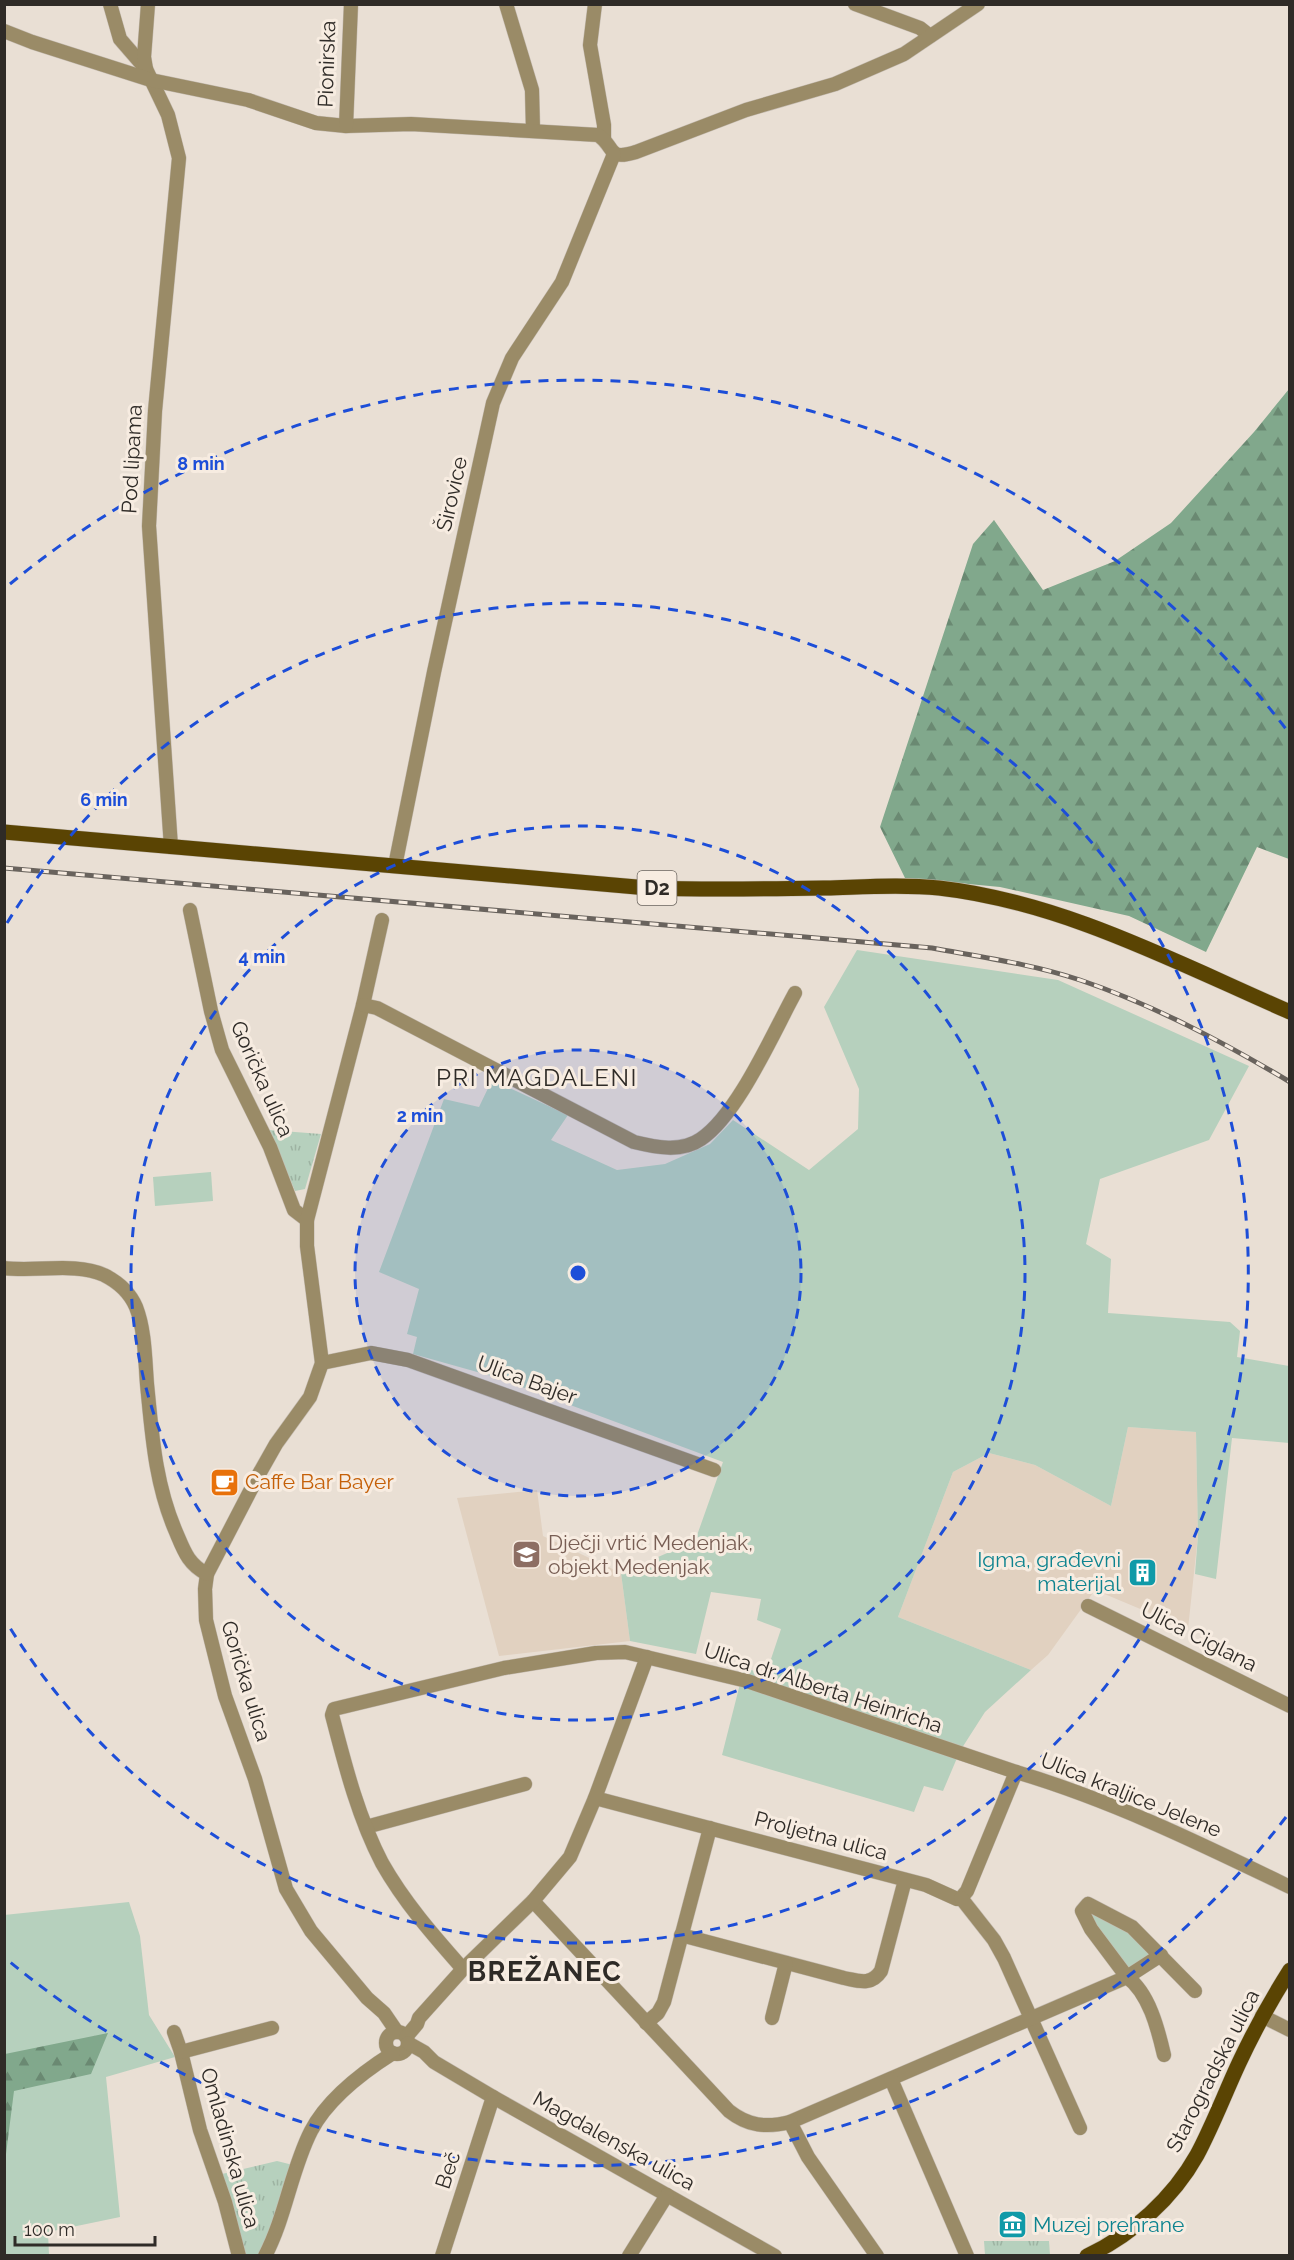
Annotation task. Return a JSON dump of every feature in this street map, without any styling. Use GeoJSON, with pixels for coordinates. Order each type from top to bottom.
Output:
{"type":"FeatureCollection","features":[{"type":"Feature","properties":{"kind":"main road","name":"D2"},"geometry":{"type":"LineString","coordinates":[[4,832],[625,886],[701,890],[879,886],[939,888],[1022,905],[1110,934],[1290,1012]]}},
{"type":"Feature","properties":{"kind":"main road","name":"Starogradska ulica"},"geometry":{"type":"LineString","coordinates":[[1087,2256],[1136,2225],[1156,2208],[1184,2174],[1209,2130],[1262,2016],[1290,1970]]}},
{"type":"Feature","properties":{"kind":"street"},"geometry":{"type":"LineString","coordinates":[[110,4],[120,39],[148,74]]}},
{"type":"Feature","properties":{"kind":"street"},"geometry":{"type":"LineString","coordinates":[[148,4],[144,47],[148,74]]}},
{"type":"Feature","properties":{"kind":"street","name":"Pionirska"},"geometry":{"type":"LineString","coordinates":[[346,126],[351,4]]}},
{"type":"Feature","properties":{"kind":"street"},"geometry":{"type":"LineString","coordinates":[[506,4],[532,90],[533,130]]}},
{"type":"Feature","properties":{"kind":"street"},"geometry":{"type":"LineString","coordinates":[[595,4],[590,45],[604,125],[604,139],[614,154],[620,155],[636,152],[746,110],[835,84],[904,54],[978,4]]}},
{"type":"Feature","properties":{"kind":"street"},"geometry":{"type":"LineString","coordinates":[[855,4],[920,28],[930,36]]}},
{"type":"Feature","properties":{"kind":"street"},"geometry":{"type":"LineString","coordinates":[[4,31],[32,42],[248,100],[315,123],[346,126],[411,124],[533,130],[598,135],[604,139]]}},
{"type":"Feature","properties":{"kind":"street","name":"Pod lipama"},"geometry":{"type":"LineString","coordinates":[[148,74],[168,115],[178,158],[155,411],[149,526],[171,847]]}},
{"type":"Feature","properties":{"kind":"street","name":"Širovice"},"geometry":{"type":"LineString","coordinates":[[395,866],[434,672],[493,403],[512,358],[562,282],[614,154]]}},
{"type":"Feature","properties":{"kind":"street","name":"Gorička ulica"},"geometry":{"type":"LineString","coordinates":[[190,910],[211,1011],[222,1050],[270,1148],[294,1210],[307,1220]]}},
{"type":"Feature","properties":{"kind":"street","name":"Gorička ulica"},"geometry":{"type":"LineString","coordinates":[[381,920],[363,1005],[307,1220],[307,1246],[322,1363],[310,1397],[276,1444],[207,1574],[205,1589],[206,1620],[215,1662],[255,1779],[282,1879],[298,1912],[311,1931],[374,2005],[398,2041]]}},
{"type":"Feature","properties":{"kind":"street"},"geometry":{"type":"LineString","coordinates":[[363,1005],[377,1008],[634,1142],[660,1149],[682,1146],[700,1140],[720,1122],[740,1095],[795,993]]}},
{"type":"Feature","properties":{"kind":"street"},"geometry":{"type":"LineString","coordinates":[[4,1268],[37,1270],[79,1268],[103,1275],[118,1283],[130,1296],[135,1306],[142,1335],[156,1467],[163,1495],[183,1548],[192,1565],[207,1574]]}},
{"type":"Feature","properties":{"kind":"street","name":"Ulica Bajer"},"geometry":{"type":"LineString","coordinates":[[322,1363],[372,1353],[408,1360],[714,1470]]}},
{"type":"Feature","properties":{"kind":"street","name":"Ulica Ciglana"},"geometry":{"type":"LineString","coordinates":[[1088,1606],[1290,1706]]}},
{"type":"Feature","properties":{"kind":"street","name":"Ulica dr. Alberta Heinricha"},"geometry":{"type":"LineString","coordinates":[[366,1827],[332,1715],[334,1709],[504,1668],[596,1653],[625,1652],[747,1681],[1016,1772]]}},
{"type":"Feature","properties":{"kind":"street"},"geometry":{"type":"LineString","coordinates":[[265,2256],[282,2218],[312,2130],[337,2098],[398,2041],[413,2020],[419,2018],[463,1969],[533,1901],[570,1857],[595,1798],[647,1657]]}},
{"type":"Feature","properties":{"kind":"street","name":"Ulica kraljice Jelene"},"geometry":{"type":"LineString","coordinates":[[962,1898],[967,1891],[1016,1772],[1190,1838],[1290,1887]]}},
{"type":"Feature","properties":{"kind":"street"},"geometry":{"type":"LineString","coordinates":[[463,1969],[405,1900],[382,1862],[366,1827],[525,1784]]}},
{"type":"Feature","properties":{"kind":"street","name":"Proljetna ulica"},"geometry":{"type":"LineString","coordinates":[[595,1798],[905,1880],[881,1971],[874,1980],[864,1982],[681,1935]]}},
{"type":"Feature","properties":{"kind":"street"},"geometry":{"type":"LineString","coordinates":[[646,2023],[658,2013],[664,2002],[710,1828]]}},
{"type":"Feature","properties":{"kind":"street"},"geometry":{"type":"LineString","coordinates":[[905,1880],[926,1885],[953,1898],[962,1898],[994,1940],[1080,2128]]}},
{"type":"Feature","properties":{"kind":"street"},"geometry":{"type":"LineString","coordinates":[[533,1901],[738,2118],[749,2124],[766,2127],[790,2122],[1127,1977],[1161,1955]]}},
{"type":"Feature","properties":{"kind":"street"},"geometry":{"type":"LineString","coordinates":[[1164,2055],[1147,2003],[1082,1911],[1088,1904],[1132,1927],[1195,1991]]}},
{"type":"Feature","properties":{"kind":"street"},"geometry":{"type":"LineString","coordinates":[[772,2018],[786,1963]]}},
{"type":"Feature","properties":{"kind":"street"},"geometry":{"type":"LineString","coordinates":[[1262,2016],[1290,2030]]}},
{"type":"Feature","properties":{"kind":"street","name":"Omladinska ulica"},"geometry":{"type":"LineString","coordinates":[[181,2052],[272,2028]]}},
{"type":"Feature","properties":{"kind":"street","name":"Omladinska ulica"},"geometry":{"type":"LineString","coordinates":[[174,2032],[200,2130],[225,2202],[239,2256]]}},
{"type":"Feature","properties":{"kind":"street","name":"Magdalenska ulica"},"geometry":{"type":"LineString","coordinates":[[398,2041],[420,2058],[434,2062],[775,2256]]}},
{"type":"Feature","properties":{"kind":"street"},"geometry":{"type":"LineString","coordinates":[[891,2079],[967,2256]]}},
{"type":"Feature","properties":{"kind":"street","name":"Beč"},"geometry":{"type":"LineString","coordinates":[[442,2256],[493,2097]]}},
{"type":"Feature","properties":{"kind":"street"},"geometry":{"type":"LineString","coordinates":[[790,2122],[808,2157],[877,2256]]}},
{"type":"Feature","properties":{"kind":"street"},"geometry":{"type":"LineString","coordinates":[[629,2256],[667,2195]]}},
{"type":"Feature","properties":{"kind":"shaded area"},"geometry":{"type":"Polygon","coordinates":[[[1128,1427],[1196,1432],[1198,1535],[1188,1629],[1095,1590],[1048,1655],[1031,1670],[898,1617],[953,1472],[989,1453],[1035,1465],[1111,1506],[1128,1427]]]}},
{"type":"Feature","properties":{"kind":"shaded area","name":"Dječji vrtić Medenjak, objekt Medenjak"},"geometry":{"type":"Polygon","coordinates":[[[537,1490],[543,1536],[621,1573],[630,1641],[499,1656],[457,1498],[537,1490]]]}},
{"type":"Feature","properties":{"kind":"green space"},"geometry":{"type":"Polygon","coordinates":[[[1289,389],[1289,859],[1257,847],[1206,952],[1129,916],[1000,887],[905,878],[880,827],[973,544],[994,520],[1043,590],[1115,561],[1171,523],[1254,432],[1289,389]]]}},
{"type":"Feature","properties":{"kind":"green space"},"geometry":{"type":"Polygon","coordinates":[[[857,950],[1058,980],[1249,1066],[1209,1140],[1100,1179],[1086,1244],[1111,1259],[1108,1313],[1230,1322],[1240,1331],[1237,1357],[1289,1366],[1289,1443],[1232,1438],[1216,1579],[1195,1574],[1198,1535],[1196,1432],[1128,1427],[1111,1506],[1035,1465],[989,1453],[953,1472],[898,1617],[1031,1670],[985,1712],[960,1751],[943,1791],[924,1786],[914,1812],[722,1755],[744,1668],[766,1674],[781,1629],[757,1620],[761,1599],[711,1592],[696,1654],[630,1641],[621,1573],[695,1541],[723,1462],[495,1377],[413,1354],[417,1337],[407,1334],[419,1289],[379,1272],[444,1099],[479,1107],[492,1080],[568,1115],[551,1140],[617,1170],[665,1164],[710,1144],[733,1120],[809,1170],[858,1129],[859,1089],[824,1007],[857,950]]]}},
{"type":"Feature","properties":{"kind":"green space"},"geometry":{"type":"Polygon","coordinates":[[[269,1130],[321,1134],[305,1189],[295,1191],[269,1130]]]}},
{"type":"Feature","properties":{"kind":"green space"},"geometry":{"type":"Polygon","coordinates":[[[211,1172],[213,1201],[155,1206],[153,1177],[211,1172]]]}},
{"type":"Feature","properties":{"kind":"green space"},"geometry":{"type":"Polygon","coordinates":[[[129,1902],[140,1936],[149,2015],[175,2057],[106,2077],[120,2217],[48,2232],[49,2255],[5,2255],[4,1915],[129,1902]]]}},
{"type":"Feature","properties":{"kind":"green space"},"geometry":{"type":"Polygon","coordinates":[[[1091,1911],[1127,1930],[1150,1952],[1149,1956],[1128,1969],[1089,1917],[1091,1911]]]}},
{"type":"Feature","properties":{"kind":"green space"},"geometry":{"type":"Polygon","coordinates":[[[108,2033],[91,2074],[14,2091],[5,2162],[5,2054],[108,2033]]]}},
{"type":"Feature","properties":{"kind":"green space"},"geometry":{"type":"Polygon","coordinates":[[[277,2161],[293,2165],[281,2201],[259,2255],[244,2255],[222,2174],[277,2161]]]}},
{"type":"Feature","properties":{"kind":"green space"},"geometry":{"type":"Polygon","coordinates":[[[984,2241],[1049,2241],[1050,2255],[985,2255],[984,2241]]]}},
{"type":"Feature","properties":{"kind":"railway"},"geometry":{"type":"LineString","coordinates":[[4,868],[932,948],[1044,970],[1108,990],[1188,1025],[1290,1082]]}},
{"type":"Feature","properties":{"kind":"place","name":"Caffe Bar Bayer"},"geometry":{"type":"Point","coordinates":[224,1482]}},
{"type":"Feature","properties":{"kind":"place","name":"Dječji vrtić Medenjak, objekt Medenjak"},"geometry":{"type":"Point","coordinates":[527,1555]}},
{"type":"Feature","properties":{"kind":"place","name":"Igma, građevni materijal"},"geometry":{"type":"Point","coordinates":[1142,1572]}},
{"type":"Feature","properties":{"kind":"place","name":"Muzej prehrane"},"geometry":{"type":"Point","coordinates":[1012,2225]}},
{"type":"Feature","properties":{"kind":"district","name":"PRI MAGDALENI"},"geometry":{"type":"Point","coordinates":[537,1078]}},
{"type":"Feature","properties":{"kind":"district","name":"BREŽANEC"},"geometry":{"type":"Point","coordinates":[545,1972]}}]}
